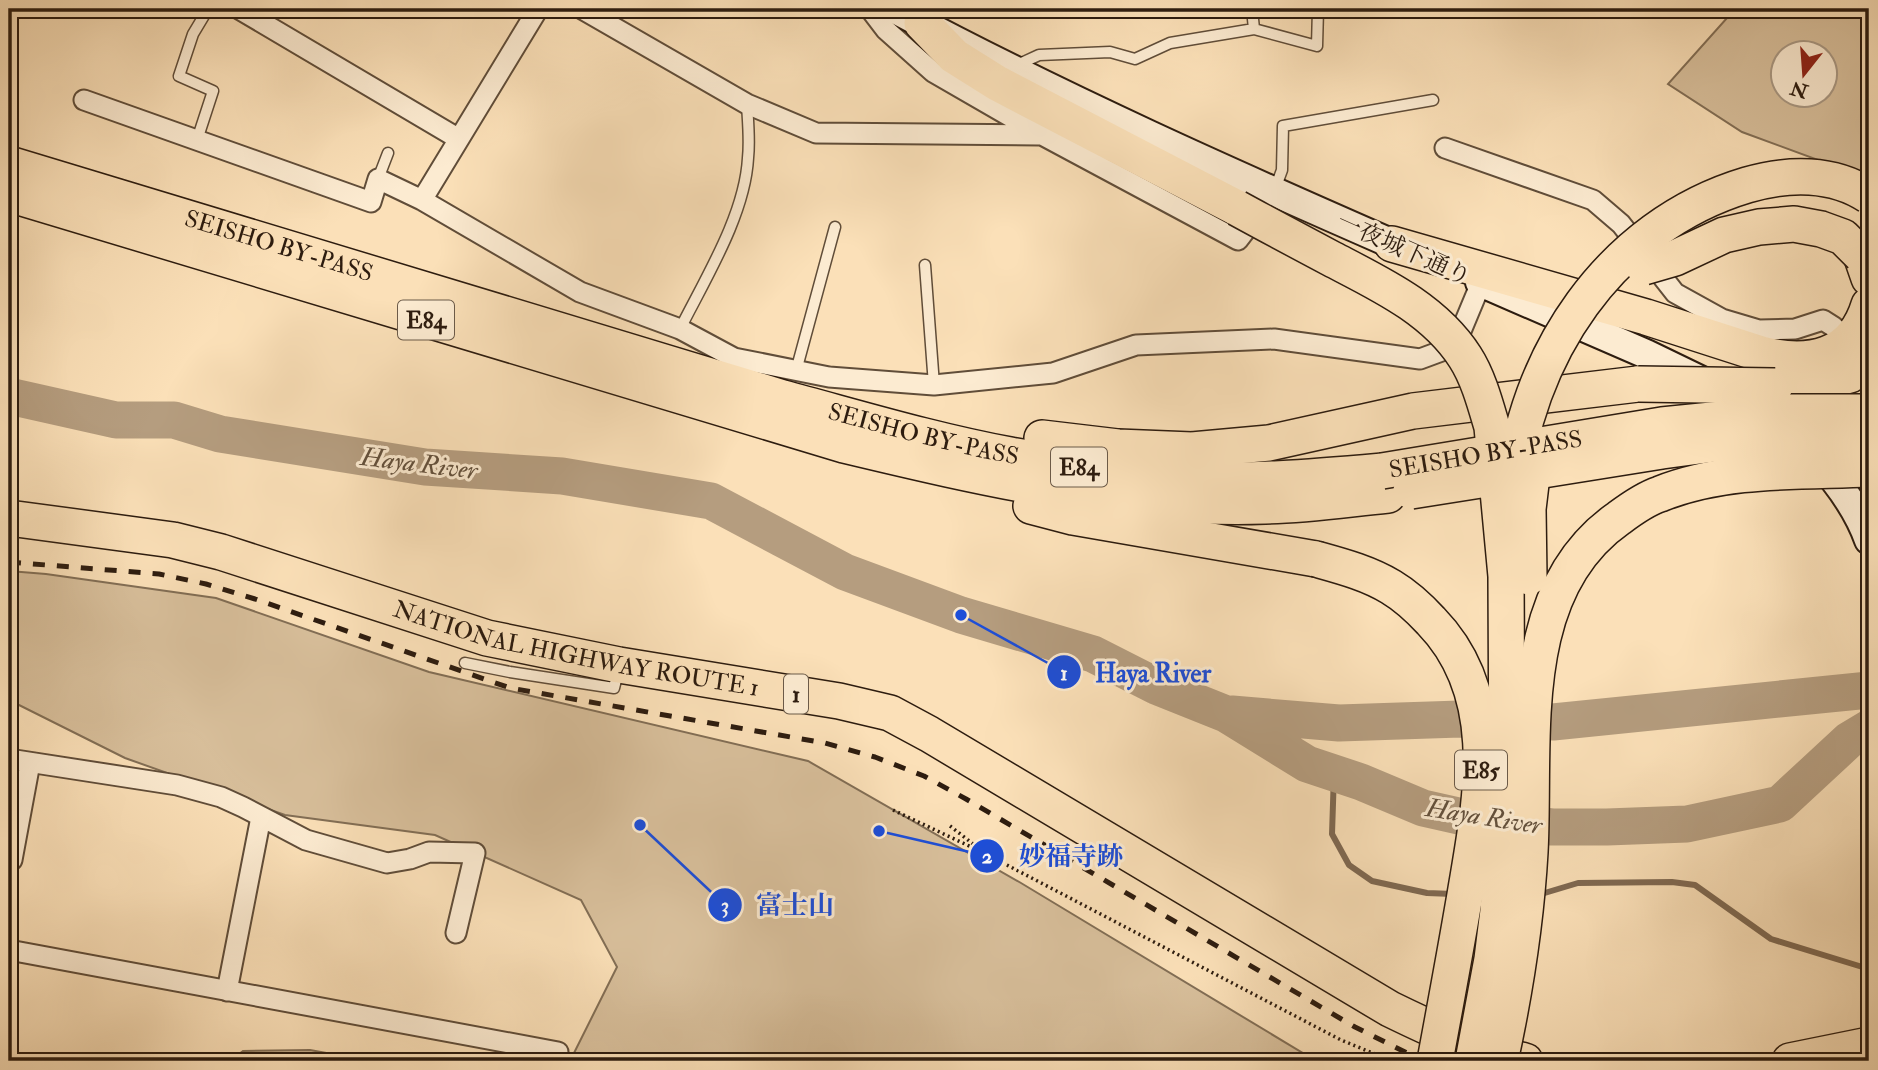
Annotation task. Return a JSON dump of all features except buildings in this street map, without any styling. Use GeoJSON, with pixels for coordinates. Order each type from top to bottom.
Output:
{"type":"FeatureCollection","features":[{"type":"Feature","properties":{"kind":"highway"},"geometry":{"type":"LineString","coordinates":[[909,16],[954,56],[997,83],[1385,287],[1412,304],[1450,338],[1478,382],[1492,426],[1506,576]]}},
{"type":"Feature","properties":{"kind":"highway","name":"SEISHO BY-PASS"},"geometry":{"type":"LineString","coordinates":[[9,164],[789,384],[899,430],[1008,455],[1101,470],[1182,478],[1385,483],[1714,444],[1770,441],[1869,442]]}},
{"type":"Feature","properties":{"kind":"highway"},"geometry":{"type":"LineString","coordinates":[[1506,576],[1515,467],[1528,414],[1556,344],[1601,280],[1652,232],[1689,209],[1735,189],[1768,179],[1801,176],[1829,179],[1859,189],[1869,196]]}},
{"type":"Feature","properties":{"kind":"highway","name":"SEISHO BY-PASS"},"geometry":{"type":"LineString","coordinates":[[9,194],[844,445],[1032,486],[1130,500],[1194,505],[1265,506],[1325,502],[1385,483],[1661,425],[1792,412],[1869,412]]}},
{"type":"Feature","properties":{"kind":"highway"},"geometry":{"type":"LineString","coordinates":[[1533,698],[1528,509],[1538,438],[1546,412],[1576,349],[1619,291],[1667,242],[1685,230],[1722,211],[1781,198],[1831,202],[1856,213],[1867,253]]}},
{"type":"Feature","properties":{"kind":"highway"},"geometry":{"type":"LineString","coordinates":[[1392,244],[1646,317],[1780,359],[1816,358],[1831,353],[1857,332],[1869,305]]}},
{"type":"Feature","properties":{"kind":"highway"},"geometry":{"type":"LineString","coordinates":[[789,384],[1009,434],[1118,447],[1192,450],[1269,443],[1413,411],[1638,384],[1775,386],[1825,382],[1850,375],[1869,361]]}},
{"type":"Feature","properties":{"kind":"highway","name":"E85"},"geometry":{"type":"LineString","coordinates":[[844,445],[1011,500],[1073,517],[1316,559],[1356,570],[1390,586],[1417,606],[1441,631],[1459,658],[1472,687],[1479,719],[1481,755],[1474,843],[1435,1061]]}},
{"type":"Feature","properties":{"kind":"highway","name":"E85"},"geometry":{"type":"LineString","coordinates":[[1512,1060],[1530,851],[1533,698],[1542,639],[1563,581],[1581,553],[1601,530],[1657,495],[1691,484],[1727,477],[1869,469]]}},
{"type":"Feature","properties":{"kind":"highway","name":"NATIONAL HIGHWAY ROUTE 1"},"geometry":{"type":"LineString","coordinates":[[9,518],[173,540],[221,552],[487,638],[619,666],[839,701],[890,713],[1390,1009],[1443,1035],[1512,1060]]}},
{"type":"Feature","properties":{"kind":"highway","name":"E85"},"geometry":{"type":"LineString","coordinates":[[1473,1061],[1492,959],[1504,847],[1507,768],[1506,576]]}},
{"type":"Feature","properties":{"kind":"highway"},"geometry":{"type":"LineString","coordinates":[[1790,1061],[1869,1045]]}},
{"type":"Feature","properties":{"kind":"street"},"geometry":{"type":"LineString","coordinates":[[239,9],[459,139]]}},
{"type":"Feature","properties":{"kind":"street"},"geometry":{"type":"LineString","coordinates":[[422,200],[538,9]]}},
{"type":"Feature","properties":{"kind":"street"},"geometry":{"type":"LineString","coordinates":[[582,9],[747,104],[816,133],[1042,135]]}},
{"type":"Feature","properties":{"kind":"street"},"geometry":{"type":"LineString","coordinates":[[870,9],[886,30],[933,72],[1042,135],[1238,240],[1274,192]]}},
{"type":"Feature","properties":{"kind":"street","name":"一夜城下通り"},"geometry":{"type":"LineString","coordinates":[[909,16],[1011,68],[1274,192],[1646,354],[1759,411],[1808,449],[1838,481],[1869,540]]}},
{"type":"Feature","properties":{"kind":"street"},"geometry":{"type":"LineString","coordinates":[[84,100],[371,202],[378,179],[422,200],[580,292],[680,329],[789,384],[829,377],[934,385],[1053,373],[1136,345],[1275,340],[1420,359],[1453,344],[1481,283]]}},
{"type":"Feature","properties":{"kind":"street"},"geometry":{"type":"LineString","coordinates":[[1445,148],[1594,200],[1621,224],[1675,293],[1722,319],[1759,330],[1795,329],[1823,320],[1834,327]]}},
{"type":"Feature","properties":{"kind":"street"},"geometry":{"type":"LineString","coordinates":[[1820,462],[1869,430]]}},
{"type":"Feature","properties":{"kind":"street"},"geometry":{"type":"LineString","coordinates":[[9,759],[177,785],[221,797],[306,840],[387,863],[429,852],[475,853],[456,933]]}},
{"type":"Feature","properties":{"kind":"street"},"geometry":{"type":"LineString","coordinates":[[12,860],[30,763]]}},
{"type":"Feature","properties":{"kind":"street"},"geometry":{"type":"LineString","coordinates":[[227,991],[261,817]]}},
{"type":"Feature","properties":{"kind":"street"},"geometry":{"type":"LineString","coordinates":[[9,950],[558,1052]]}},
{"type":"Feature","properties":{"kind":"lane"},"geometry":{"type":"LineString","coordinates":[[197,140],[213,91],[179,76],[193,34],[208,9]]}},
{"type":"Feature","properties":{"kind":"lane"},"geometry":{"type":"LineString","coordinates":[[1252,9],[1254,29]]}},
{"type":"Feature","properties":{"kind":"lane"},"geometry":{"type":"LineString","coordinates":[[1011,68],[1039,55],[1110,51],[1135,59],[1170,43],[1254,29],[1317,46],[1318,9]]}},
{"type":"Feature","properties":{"kind":"lane"},"geometry":{"type":"LineString","coordinates":[[1274,192],[1282,170],[1283,126],[1433,100]]}},
{"type":"Feature","properties":{"kind":"lane"},"geometry":{"type":"LineString","coordinates":[[680,329],[728,234],[742,192],[748,160],[747,104]]}},
{"type":"Feature","properties":{"kind":"lane"},"geometry":{"type":"LineString","coordinates":[[378,179],[388,153]]}},
{"type":"Feature","properties":{"kind":"lane"},"geometry":{"type":"LineString","coordinates":[[789,384],[835,227]]}},
{"type":"Feature","properties":{"kind":"lane"},"geometry":{"type":"LineString","coordinates":[[925,265],[934,385]]}},
{"type":"Feature","properties":{"kind":"lane"},"geometry":{"type":"LineString","coordinates":[[465,663],[614,688],[619,666]]}},
{"type":"Feature","properties":{"kind":"path"},"geometry":{"type":"LineString","coordinates":[[893,810],[984,853],[1341,1040],[1392,1061]]}},
{"type":"Feature","properties":{"kind":"path"},"geometry":{"type":"LineString","coordinates":[[950,826],[984,853]]}},
{"type":"Feature","properties":{"kind":"shaded area"},"geometry":{"type":"Polygon","coordinates":[[[1735,9],[1869,9],[1869,182],[1856,174],[1742,132],[1668,84],[1735,9]]]}},
{"type":"Feature","properties":{"kind":"shaded area"},"geometry":{"type":"Polygon","coordinates":[[[9,571],[216,598],[429,672],[808,761],[1021,883],[1316,1061],[570,1061],[617,967],[581,900],[435,835],[285,815],[125,758],[9,701],[9,571]]]}},
{"type":"Feature","properties":{"kind":"shaded area"},"geometry":{"type":"Polygon","coordinates":[[[310,1050],[370,1061],[230,1061],[243,1051],[310,1050]]]}},
{"type":"Feature","properties":{"kind":"waterway","name":"Haya River"},"geometry":{"type":"LineString","coordinates":[[9,396],[116,420],[174,420],[220,434],[425,467],[562,476],[711,501],[845,572],[961,615],[1093,654],[1156,686],[1226,714],[1307,764],[1361,782],[1423,808],[1463,817],[1552,827],[1687,824],[1780,804],[1849,740],[1869,728]]}},
{"type":"Feature","properties":{"kind":"waterway"},"geometry":{"type":"LineString","coordinates":[[1232,714],[1339,723],[1460,719],[1553,722],[1869,690]]}},
{"type":"Feature","properties":{"kind":"waterway"},"geometry":{"type":"LineString","coordinates":[[1334,773],[1332,834],[1349,865],[1372,881],[1427,893],[1453,894]]}},
{"type":"Feature","properties":{"kind":"waterway"},"geometry":{"type":"LineString","coordinates":[[1538,895],[1578,883],[1672,882],[1695,885],[1771,939],[1869,969]]}},
{"type":"Feature","properties":{"kind":"railway"},"geometry":{"type":"LineString","coordinates":[[9,562],[159,574],[206,584],[510,688],[825,743],[875,757],[924,776],[966,799],[1355,1027],[1423,1061]]}},
{"type":"Feature","properties":{"kind":"place","name":"Haya River"},"geometry":{"type":"Point","coordinates":[961,615]}},
{"type":"Feature","properties":{"kind":"place","name":"富士山"},"geometry":{"type":"Point","coordinates":[640,825]}},
{"type":"Feature","properties":{"kind":"place","name":"妙福寺跡"},"geometry":{"type":"Point","coordinates":[879,831]}}]}
